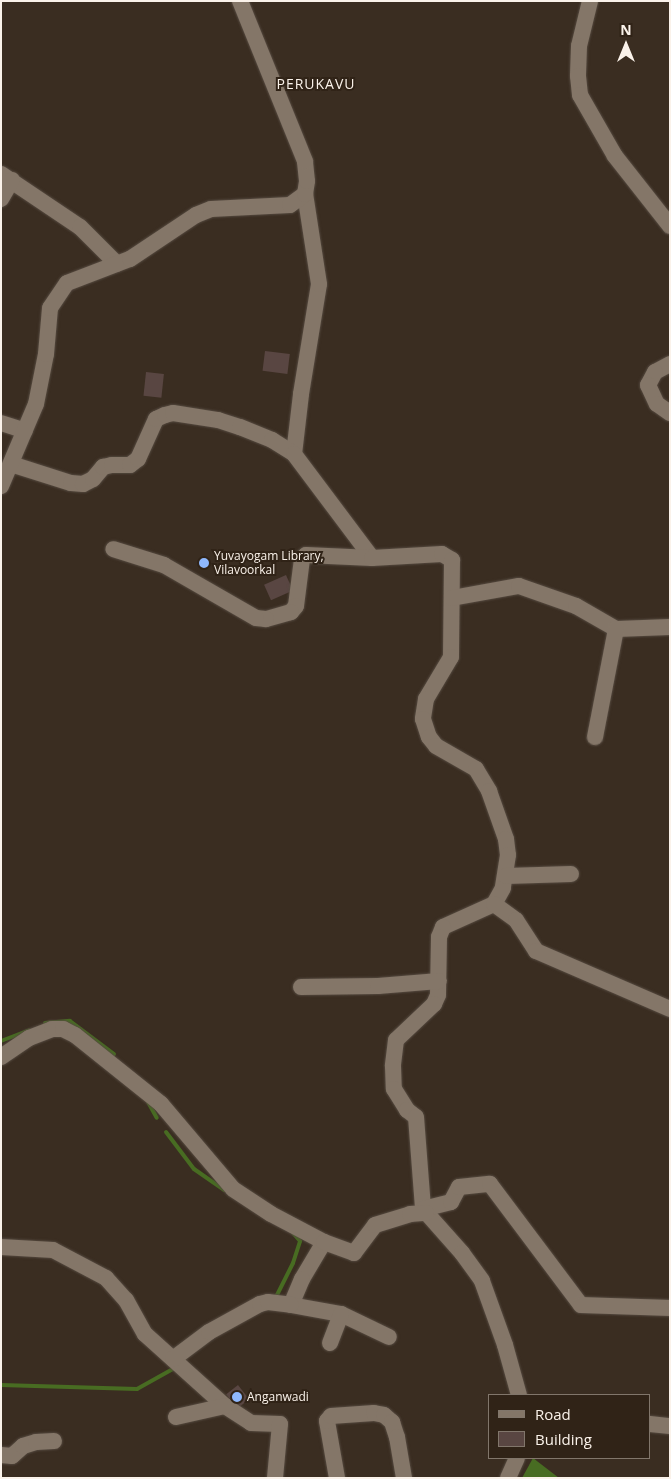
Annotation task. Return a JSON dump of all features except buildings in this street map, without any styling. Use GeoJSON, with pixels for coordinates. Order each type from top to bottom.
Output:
{"type":"FeatureCollection","features":[{"type":"Feature","properties":{"kind":"street"},"geometry":{"type":"LineString","coordinates":[[240,1],[304,161],[307,181],[305,194],[319,284],[300,394],[294,454]]}},
{"type":"Feature","properties":{"kind":"street"},"geometry":{"type":"LineString","coordinates":[[590,1],[579,46],[578,76],[580,95],[615,156],[670,226]]}},
{"type":"Feature","properties":{"kind":"street"},"geometry":{"type":"LineString","coordinates":[[1,200],[7,178],[80,227],[118,264]]}},
{"type":"Feature","properties":{"kind":"street"},"geometry":{"type":"LineString","coordinates":[[1,486],[36,404],[46,354],[47,325],[54,301],[67,283],[130,259],[196,215],[211,208],[290,205],[305,194]]}},
{"type":"Feature","properties":{"kind":"street"},"geometry":{"type":"LineString","coordinates":[[670,364],[655,372],[648,385],[657,404],[670,413]]}},
{"type":"Feature","properties":{"kind":"street"},"geometry":{"type":"LineString","coordinates":[[11,464],[71,483],[83,484],[93,479],[103,467],[112,464],[130,465],[138,460],[156,419],[174,413],[240,426],[272,440],[294,454],[372,558]]}},
{"type":"Feature","properties":{"kind":"street"},"geometry":{"type":"LineString","coordinates":[[1,423],[25,431]]}},
{"type":"Feature","properties":{"kind":"street"},"geometry":{"type":"LineString","coordinates":[[113,549],[164,565],[256,618],[266,619],[291,612],[296,606],[302,559],[306,554],[372,558],[442,554],[452,560],[451,657],[426,699],[423,718],[429,737],[436,746],[476,769],[490,791],[506,839],[508,855],[506,876],[503,888],[494,904],[443,927],[439,937],[440,981],[438,995],[434,1004],[396,1040],[393,1066],[394,1088],[407,1110],[416,1117],[424,1211],[462,1254],[482,1281],[505,1345],[519,1394]]}},
{"type":"Feature","properties":{"kind":"street"},"geometry":{"type":"LineString","coordinates":[[452,598],[519,586],[576,606],[616,629],[670,627]]}},
{"type":"Feature","properties":{"kind":"street"},"geometry":{"type":"LineString","coordinates":[[595,737],[616,629]]}},
{"type":"Feature","properties":{"kind":"street"},"geometry":{"type":"LineString","coordinates":[[506,876],[571,874]]}},
{"type":"Feature","properties":{"kind":"street"},"geometry":{"type":"LineString","coordinates":[[494,904],[516,920],[536,951],[670,1009]]}},
{"type":"Feature","properties":{"kind":"street"},"geometry":{"type":"LineString","coordinates":[[301,987],[378,986],[440,981]]}},
{"type":"Feature","properties":{"kind":"street"},"geometry":{"type":"LineString","coordinates":[[1,1057],[29,1038],[52,1029],[63,1029],[75,1035],[160,1104],[233,1189],[271,1214],[324,1242],[354,1253],[375,1226],[451,1202],[459,1187],[490,1184],[582,1305],[670,1308]]}},
{"type":"Feature","properties":{"kind":"street"},"geometry":{"type":"LineString","coordinates":[[291,1305],[302,1279],[324,1242]]}},
{"type":"Feature","properties":{"kind":"street"},"geometry":{"type":"LineString","coordinates":[[1,1247],[53,1250],[106,1278],[126,1300],[145,1334],[225,1406],[251,1423],[280,1424],[275,1478]]}},
{"type":"Feature","properties":{"kind":"street"},"geometry":{"type":"LineString","coordinates":[[176,1363],[209,1332],[268,1302],[341,1314],[389,1337]]}},
{"type":"Feature","properties":{"kind":"street"},"geometry":{"type":"LineString","coordinates":[[330,1343],[341,1314]]}},
{"type":"Feature","properties":{"kind":"street"},"geometry":{"type":"LineString","coordinates":[[176,1417],[225,1406]]}},
{"type":"Feature","properties":{"kind":"street"},"geometry":{"type":"LineString","coordinates":[[337,1478],[327,1420],[331,1416],[374,1413],[384,1415],[392,1422],[397,1436],[404,1478]]}},
{"type":"Feature","properties":{"kind":"street"},"geometry":{"type":"LineString","coordinates":[[651,1424],[670,1426]]}},
{"type":"Feature","properties":{"kind":"street"},"geometry":{"type":"LineString","coordinates":[[1,1455],[12,1456],[23,1446],[36,1442],[54,1441]]}},
{"type":"Feature","properties":{"kind":"street"},"geometry":{"type":"LineString","coordinates":[[508,1478],[517,1459]]}},
{"type":"Feature","properties":{"kind":"shaded area"},"geometry":{"type":"Polygon","coordinates":[[[532,1459],[534,1459],[559,1478],[522,1478],[532,1459]]]}},
{"type":"Feature","properties":{"kind":"waterway"},"geometry":{"type":"LineString","coordinates":[[45,1023],[70,1021],[114,1054]]}},
{"type":"Feature","properties":{"kind":"waterway"},"geometry":{"type":"LineString","coordinates":[[1,1041],[29,1030]]}},
{"type":"Feature","properties":{"kind":"waterway"},"geometry":{"type":"LineString","coordinates":[[148,1102],[157,1118]]}},
{"type":"Feature","properties":{"kind":"waterway"},"geometry":{"type":"LineString","coordinates":[[166,1132],[194,1169],[224,1190]]}},
{"type":"Feature","properties":{"kind":"waterway"},"geometry":{"type":"LineString","coordinates":[[275,1299],[293,1263],[300,1241],[293,1233]]}},
{"type":"Feature","properties":{"kind":"waterway"},"geometry":{"type":"LineString","coordinates":[[1,1385],[137,1389],[173,1369]]}},
{"type":"Feature","properties":{"kind":"place","name":"Yuvayogam Library, Vilavoorkal"},"geometry":{"type":"Point","coordinates":[204,563]}},
{"type":"Feature","properties":{"kind":"place","name":"Anganwadi"},"geometry":{"type":"Point","coordinates":[237,1397]}},
{"type":"Feature","properties":{"kind":"district","name":"PERUKAVU"},"geometry":{"type":"Point","coordinates":[316,84]}}]}
